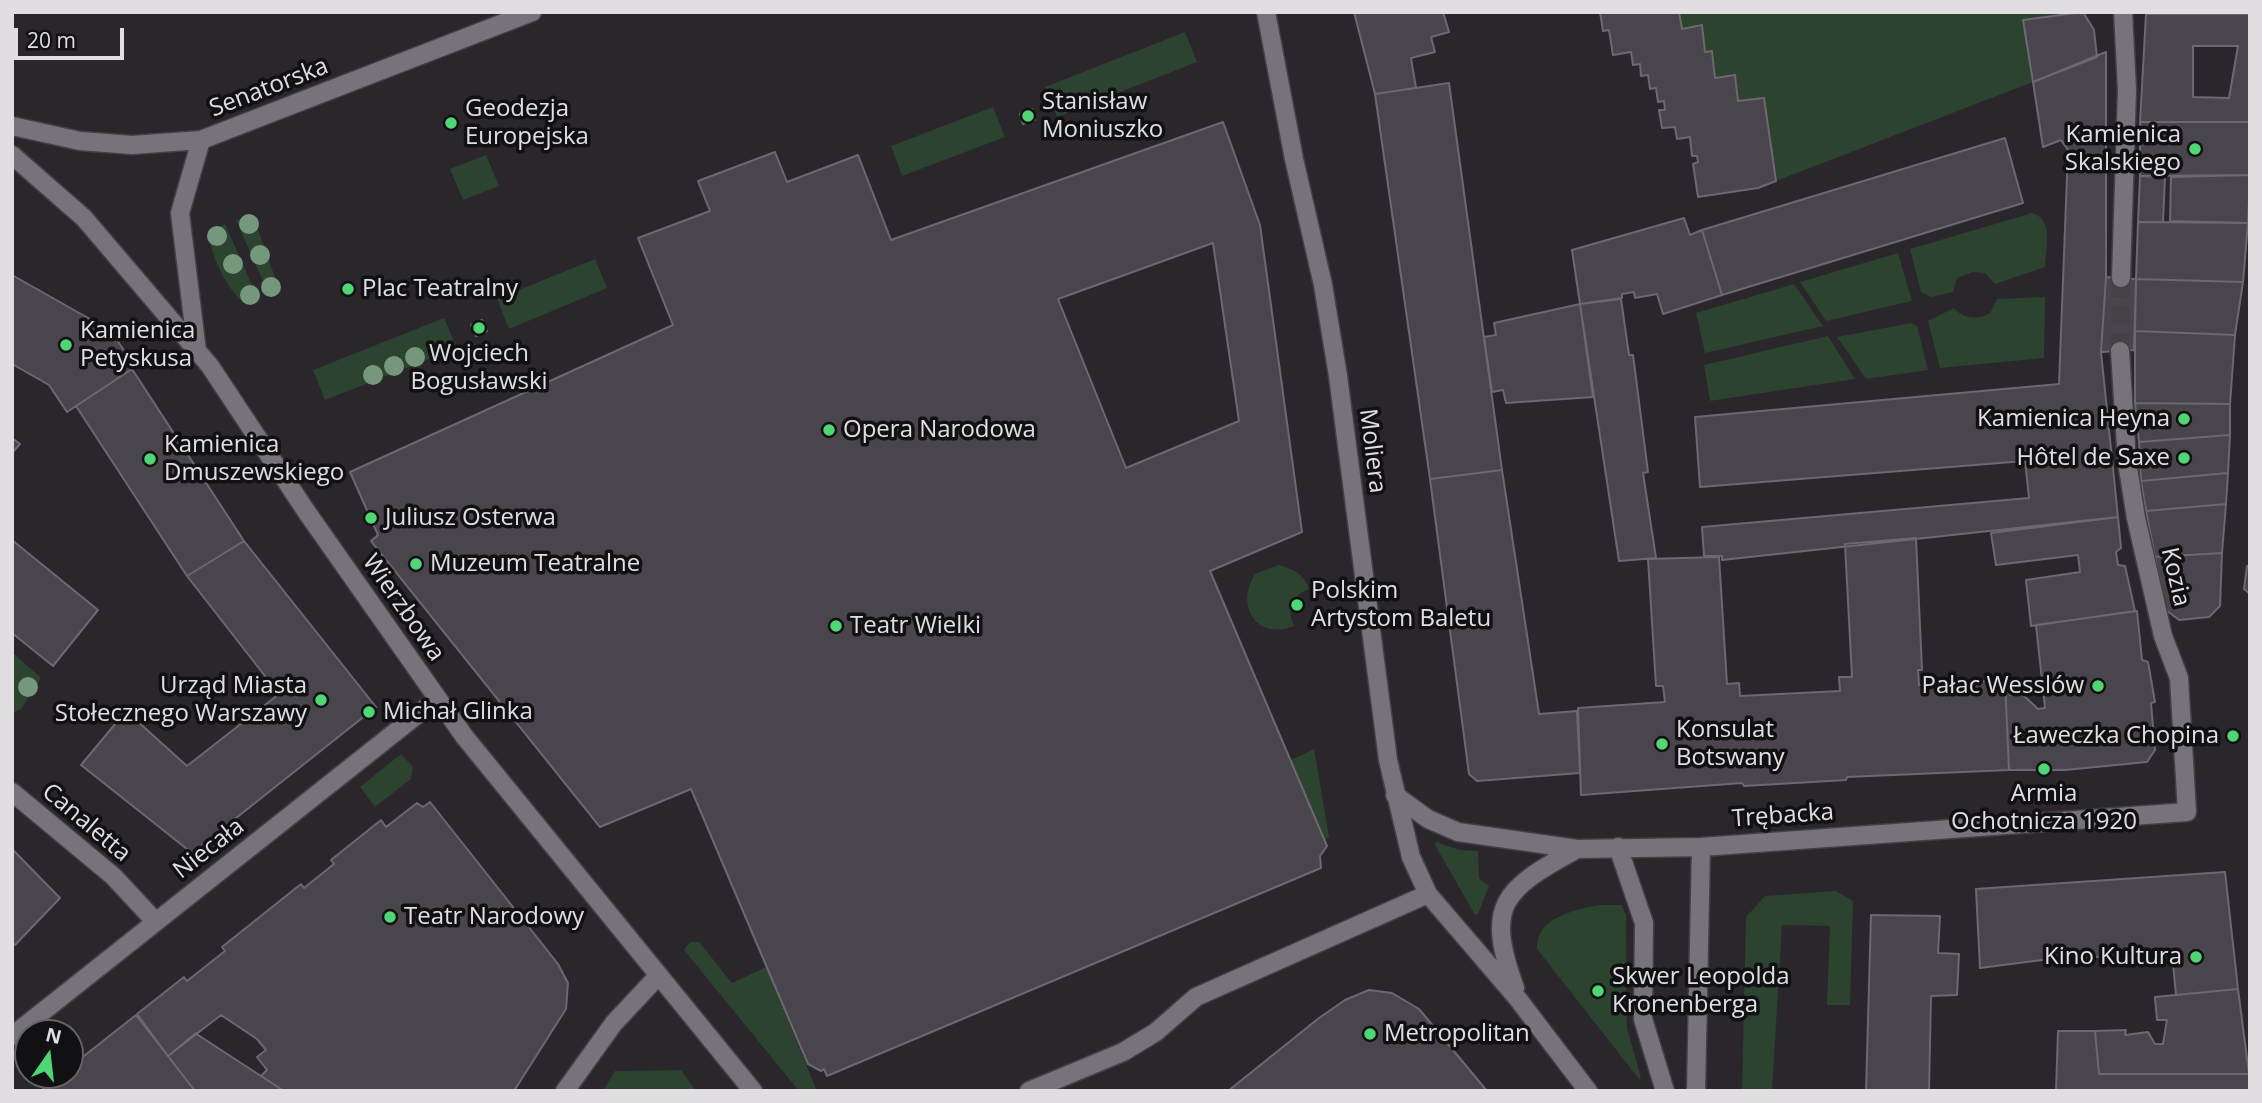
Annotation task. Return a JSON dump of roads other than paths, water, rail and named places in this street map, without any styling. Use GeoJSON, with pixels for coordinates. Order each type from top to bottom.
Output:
{"type":"FeatureCollection","features":[{"type":"Feature","properties":{"kind":"street","name":"Senatorska"},"geometry":{"type":"LineString","coordinates":[[12,126],[80,141],[132,145],[201,140],[532,12]]}},
{"type":"Feature","properties":{"kind":"street","name":"Moliera"},"geometry":{"type":"LineString","coordinates":[[1266,12],[1331,337],[1395,794],[1411,857],[1428,894],[1518,999]]}},
{"type":"Feature","properties":{"kind":"street"},"geometry":{"type":"LineString","coordinates":[[2121,278],[2127,90],[2123,12]]}},
{"type":"Feature","properties":{"kind":"street"},"geometry":{"type":"LineString","coordinates":[[197,351],[180,214],[201,140]]}},
{"type":"Feature","properties":{"kind":"street","name":"Wierzbowa"},"geometry":{"type":"LineString","coordinates":[[12,155],[84,218],[197,351],[437,699],[753,1091]]}},
{"type":"Feature","properties":{"kind":"street","name":"Kozia"},"geometry":{"type":"LineString","coordinates":[[2120,351],[2127,462],[2136,518],[2163,636],[2179,678],[2187,812]]}},
{"type":"Feature","properties":{"kind":"street","name":"Niecała"},"geometry":{"type":"LineString","coordinates":[[12,1036],[437,699]]}},
{"type":"Feature","properties":{"kind":"street","name":"Canaletta"},"geometry":{"type":"LineString","coordinates":[[12,792],[113,876],[156,922]]}},
{"type":"Feature","properties":{"kind":"street","name":"Trębacka"},"geometry":{"type":"LineString","coordinates":[[1395,794],[1428,819],[1458,832],[1577,849],[1700,847],[2187,812]]}},
{"type":"Feature","properties":{"kind":"street"},"geometry":{"type":"LineString","coordinates":[[1618,847],[1644,923],[1643,1020],[1665,1091]]}},
{"type":"Feature","properties":{"kind":"street"},"geometry":{"type":"LineString","coordinates":[[1696,1091],[1700,847]]}},
{"type":"Feature","properties":{"kind":"street"},"geometry":{"type":"LineString","coordinates":[[1577,849],[1538,870],[1513,893],[1503,909],[1499,928],[1501,950],[1518,999],[1588,1091]]}},
{"type":"Feature","properties":{"kind":"street"},"geometry":{"type":"LineString","coordinates":[[1029,1091],[1123,1052],[1156,1032],[1196,997],[1428,894]]}},
{"type":"Feature","properties":{"kind":"street"},"geometry":{"type":"LineString","coordinates":[[565,1091],[614,1023],[658,976]]}},
{"type":"Feature","properties":{"kind":"tunnel"},"geometry":{"type":"LineString","coordinates":[[2120,351],[2121,278]]}},
{"type":"Feature","properties":{"kind":"place","name":"Stanisław Moniuszko"},"geometry":{"type":"Point","coordinates":[1028,116]}},
{"type":"Feature","properties":{"kind":"place","name":"Geodezja Europejska"},"geometry":{"type":"Point","coordinates":[451,123]}},
{"type":"Feature","properties":{"kind":"place","name":"Kamienica Skalskiego"},"geometry":{"type":"Point","coordinates":[2195,149]}},
{"type":"Feature","properties":{"kind":"place","name":"Plac Teatralny"},"geometry":{"type":"Point","coordinates":[348,289]}},
{"type":"Feature","properties":{"kind":"place","name":"Wojciech Bogusławski"},"geometry":{"type":"Point","coordinates":[479,328]}},
{"type":"Feature","properties":{"kind":"place","name":"Kamienica Petyskusa"},"geometry":{"type":"Point","coordinates":[66,345]}},
{"type":"Feature","properties":{"kind":"place","name":"Kamienica Heyna"},"geometry":{"type":"Point","coordinates":[2184,419]}},
{"type":"Feature","properties":{"kind":"place","name":"Opera Narodowa"},"geometry":{"type":"Point","coordinates":[829,430]}},
{"type":"Feature","properties":{"kind":"place","name":"Hôtel de Saxe"},"geometry":{"type":"Point","coordinates":[2184,458]}},
{"type":"Feature","properties":{"kind":"place","name":"Kamienica Dmuszewskiego"},"geometry":{"type":"Point","coordinates":[150,459]}},
{"type":"Feature","properties":{"kind":"place","name":"Juliusz Osterwa"},"geometry":{"type":"Point","coordinates":[371,518]}},
{"type":"Feature","properties":{"kind":"place","name":"Muzeum Teatralne"},"geometry":{"type":"Point","coordinates":[416,564]}},
{"type":"Feature","properties":{"kind":"place","name":"Polskim Artystom Baletu"},"geometry":{"type":"Point","coordinates":[1297,605]}},
{"type":"Feature","properties":{"kind":"place","name":"Teatr Wielki"},"geometry":{"type":"Point","coordinates":[836,626]}},
{"type":"Feature","properties":{"kind":"place","name":"Pałac Wesslów"},"geometry":{"type":"Point","coordinates":[2098,686]}},
{"type":"Feature","properties":{"kind":"place","name":"Urząd Miasta Stołecznego Warszawy"},"geometry":{"type":"Point","coordinates":[321,700]}},
{"type":"Feature","properties":{"kind":"place","name":"Michał Glinka"},"geometry":{"type":"Point","coordinates":[369,712]}},
{"type":"Feature","properties":{"kind":"place","name":"Ławeczka Chopina"},"geometry":{"type":"Point","coordinates":[2233,736]}},
{"type":"Feature","properties":{"kind":"place","name":"Konsulat Botswany"},"geometry":{"type":"Point","coordinates":[1662,744]}},
{"type":"Feature","properties":{"kind":"place","name":"Armia Ochotnicza 1920"},"geometry":{"type":"Point","coordinates":[2044,769]}},
{"type":"Feature","properties":{"kind":"place","name":"Teatr Narodowy"},"geometry":{"type":"Point","coordinates":[390,917]}},
{"type":"Feature","properties":{"kind":"place","name":"Kino Kultura"},"geometry":{"type":"Point","coordinates":[2196,957]}},
{"type":"Feature","properties":{"kind":"place","name":"Skwer Leopolda Kronenberga"},"geometry":{"type":"Point","coordinates":[1598,991]}},
{"type":"Feature","properties":{"kind":"place","name":"Metropolitan"},"geometry":{"type":"Point","coordinates":[1370,1034]}}]}
